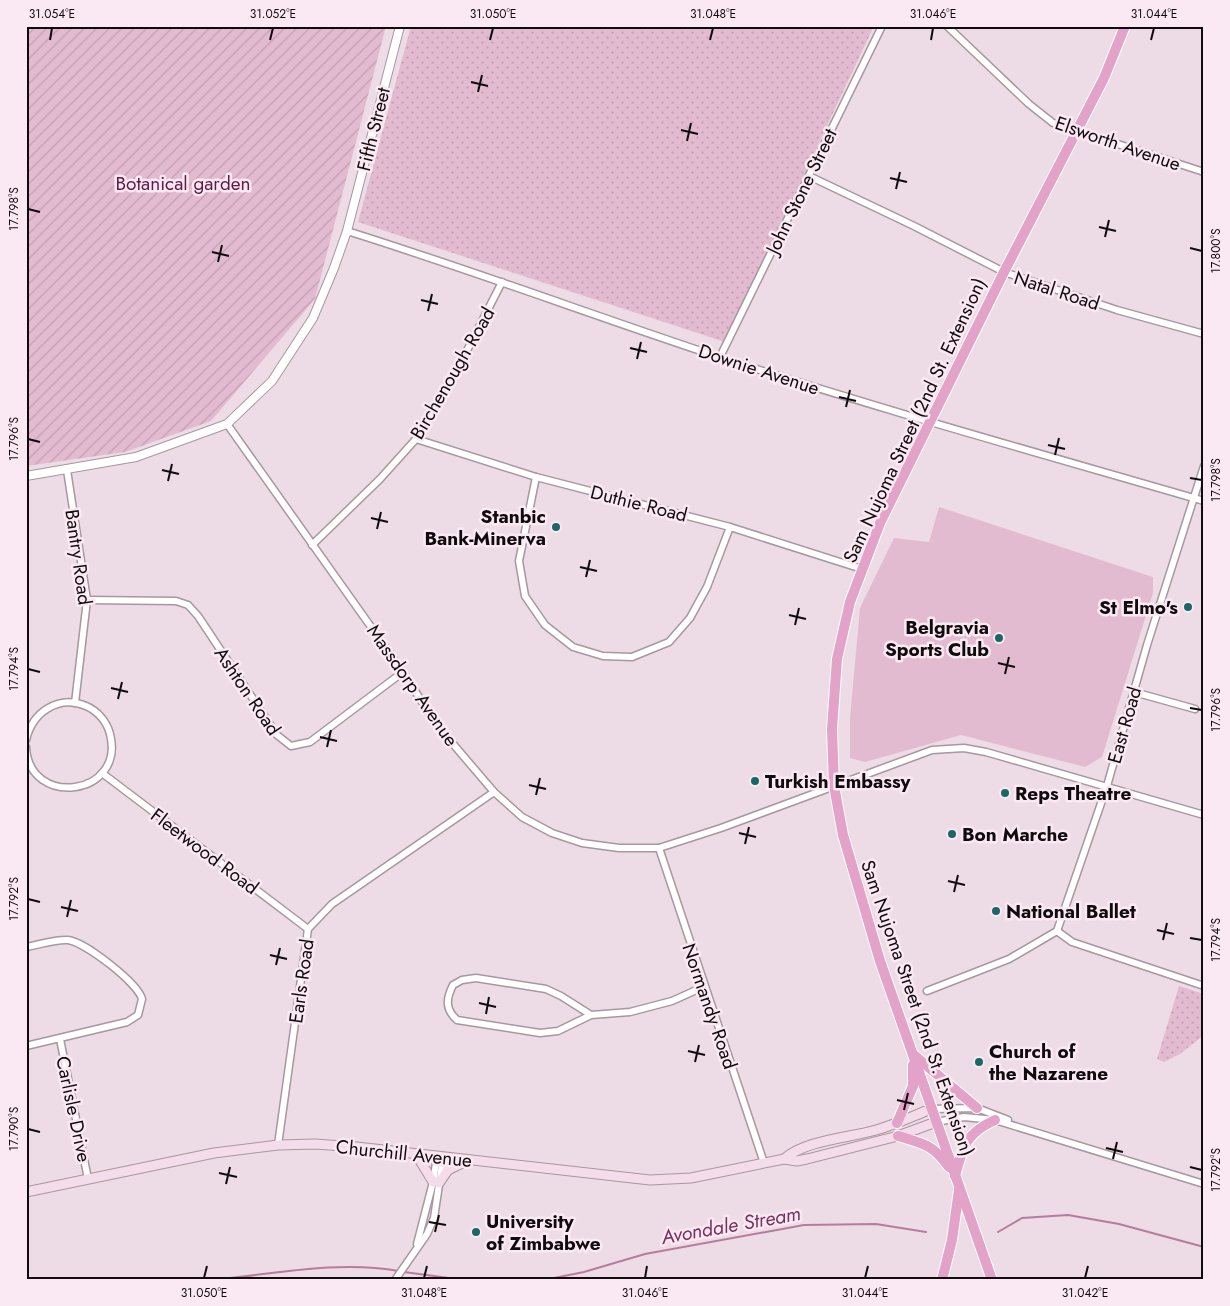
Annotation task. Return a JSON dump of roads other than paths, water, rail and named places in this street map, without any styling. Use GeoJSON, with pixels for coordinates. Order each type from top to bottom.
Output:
{"type":"FeatureCollection","features":[{"type":"Feature","properties":{"kind":"highway","name":"Sam Nujoma Street (2nd St. Extension)"},"geometry":{"type":"LineString","coordinates":[[992,1280],[880,961],[843,834],[834,786],[832,729],[837,659],[850,602],[880,523],[1004,272],[1104,78],[1125,26]]}},
{"type":"Feature","properties":{"kind":"highway"},"geometry":{"type":"LineString","coordinates":[[913,1054],[977,1108]]}},
{"type":"Feature","properties":{"kind":"highway"},"geometry":{"type":"LineString","coordinates":[[897,1123],[913,1086],[913,1054]]}},
{"type":"Feature","properties":{"kind":"highway"},"geometry":{"type":"LineString","coordinates":[[955,1176],[967,1140],[978,1127],[995,1120]]}},
{"type":"Feature","properties":{"kind":"highway"},"geometry":{"type":"LineString","coordinates":[[898,1136],[937,1151],[955,1176]]}},
{"type":"Feature","properties":{"kind":"highway"},"geometry":{"type":"LineString","coordinates":[[942,1280],[952,1240],[959,1188]]}},
{"type":"Feature","properties":{"kind":"main road","name":"Churchill Avenue"},"geometry":{"type":"LineString","coordinates":[[784,1159],[803,1148],[876,1130],[931,1109]]}},
{"type":"Feature","properties":{"kind":"main road","name":"Churchill Avenue"},"geometry":{"type":"LineString","coordinates":[[26,1192],[214,1153],[278,1145],[336,1145],[650,1180],[691,1178],[784,1159],[797,1161],[806,1159],[898,1136],[936,1122]]}},
{"type":"Feature","properties":{"kind":"main road"},"geometry":{"type":"LineString","coordinates":[[416,1154],[436,1183],[448,1170],[468,1160]]}},
{"type":"Feature","properties":{"kind":"street","name":"Fifth Street"},"geometry":{"type":"LineString","coordinates":[[227,424],[272,381],[312,318],[334,268],[347,231],[400,26]]}},
{"type":"Feature","properties":{"kind":"street","name":"John Stone Street"},"geometry":{"type":"LineString","coordinates":[[720,357],[882,26]]}},
{"type":"Feature","properties":{"kind":"street","name":"Elsworth Avenue"},"geometry":{"type":"LineString","coordinates":[[948,26],[1053,123],[1204,172]]}},
{"type":"Feature","properties":{"kind":"street","name":"Natal Road"},"geometry":{"type":"LineString","coordinates":[[809,176],[914,226],[1004,272],[1098,304],[1204,334]]}},
{"type":"Feature","properties":{"kind":"street","name":"Downie Avenue"},"geometry":{"type":"LineString","coordinates":[[347,231],[720,357],[930,422],[1204,501]]}},
{"type":"Feature","properties":{"kind":"street","name":"Birchenough Road"},"geometry":{"type":"LineString","coordinates":[[312,545],[380,479],[416,439],[458,370],[502,282]]}},
{"type":"Feature","properties":{"kind":"street"},"geometry":{"type":"LineString","coordinates":[[26,476],[67,470],[152,452],[227,424]]}},
{"type":"Feature","properties":{"kind":"street","name":"Massdorp Avenue"},"geometry":{"type":"LineString","coordinates":[[227,424],[403,672],[436,724],[494,792],[522,817],[552,833],[575,841],[618,848],[659,848],[721,828],[932,750],[964,748],[986,752],[1204,815]]}},
{"type":"Feature","properties":{"kind":"street","name":"Duthie Road"},"geometry":{"type":"LineString","coordinates":[[416,439],[536,477],[730,527],[862,569]]}},
{"type":"Feature","properties":{"kind":"street","name":"East Road"},"geometry":{"type":"LineString","coordinates":[[1057,931],[1107,786],[1147,644],[1204,466]]}},
{"type":"Feature","properties":{"kind":"street","name":"Bantry Road"},"geometry":{"type":"LineString","coordinates":[[67,470],[87,600],[75,703]]}},
{"type":"Feature","properties":{"kind":"street"},"geometry":{"type":"LineString","coordinates":[[536,477],[519,561],[525,596],[545,625],[573,647],[603,656],[632,657],[669,642],[690,618],[707,587],[730,527]]}},
{"type":"Feature","properties":{"kind":"street","name":"Ashton Road"},"geometry":{"type":"LineString","coordinates":[[87,600],[168,600],[188,605],[198,616],[276,735],[291,746],[310,742],[403,672]]}},
{"type":"Feature","properties":{"kind":"street"},"geometry":{"type":"LineString","coordinates":[[1134,692],[1195,709]]}},
{"type":"Feature","properties":{"kind":"street"},"geometry":{"type":"LineString","coordinates":[[26,740],[34,720],[42,711],[52,706],[75,703],[96,712],[109,730],[112,752],[102,773],[96,779],[78,787],[59,787],[42,779],[28,765],[26,747]]}},
{"type":"Feature","properties":{"kind":"street","name":"Fleetwood Road"},"geometry":{"type":"LineString","coordinates":[[102,773],[308,929]]}},
{"type":"Feature","properties":{"kind":"street","name":"Earls Road"},"geometry":{"type":"LineString","coordinates":[[278,1145],[308,929],[332,904],[494,792]]}},
{"type":"Feature","properties":{"kind":"street","name":"Normandy Road"},"geometry":{"type":"LineString","coordinates":[[659,848],[703,987],[764,1164]]}},
{"type":"Feature","properties":{"kind":"street"},"geometry":{"type":"LineString","coordinates":[[927,991],[1009,959],[1057,931],[1072,942],[1204,986]]}},
{"type":"Feature","properties":{"kind":"street","name":"Carlisle Drive"},"geometry":{"type":"LineString","coordinates":[[26,947],[60,941],[74,942],[105,962],[140,993],[142,1004],[138,1015],[133,1019],[60,1039],[26,1046]]}},
{"type":"Feature","properties":{"kind":"street"},"geometry":{"type":"LineString","coordinates":[[592,1015],[546,989],[476,978],[462,980],[453,985],[447,1004],[448,1012],[456,1020],[540,1033],[558,1030],[592,1015],[630,1012],[672,1001],[703,987]]}},
{"type":"Feature","properties":{"kind":"street","name":"Carlisle Drive"},"geometry":{"type":"LineString","coordinates":[[60,1039],[88,1179]]}},
{"type":"Feature","properties":{"kind":"street"},"geometry":{"type":"LineString","coordinates":[[931,1109],[977,1108],[1020,1126]]}},
{"type":"Feature","properties":{"kind":"street"},"geometry":{"type":"LineString","coordinates":[[936,1122],[964,1117],[995,1120],[1020,1126],[1204,1184]]}},
{"type":"Feature","properties":{"kind":"street"},"geometry":{"type":"LineString","coordinates":[[396,1279],[416,1248],[436,1183],[440,1157]]}},
{"type":"Feature","properties":{"kind":"waterway","name":"Avondale Stream"},"geometry":{"type":"LineString","coordinates":[[998,1232],[1022,1218],[1068,1215],[1119,1224],[1204,1247]]}},
{"type":"Feature","properties":{"kind":"waterway","name":"Avondale Stream"},"geometry":{"type":"LineString","coordinates":[[544,1280],[584,1272],[645,1254],[804,1225],[876,1224],[926,1232]]}},
{"type":"Feature","properties":{"kind":"waterway","name":"Avondale Stream"},"geometry":{"type":"LineString","coordinates":[[212,1280],[329,1267],[376,1268],[399,1271]]}},
{"type":"Feature","properties":{"kind":"waterway","name":"Avondale Stream"},"geometry":{"type":"LineString","coordinates":[[404,1272],[464,1280]]}},
{"type":"Feature","properties":{"kind":"place","name":"Stanbic Bank-Minerva"},"geometry":{"type":"Point","coordinates":[556,527]}},
{"type":"Feature","properties":{"kind":"place","name":"St Elmo's"},"geometry":{"type":"Point","coordinates":[1188,607]}},
{"type":"Feature","properties":{"kind":"place","name":"Belgravia Sports Club"},"geometry":{"type":"Point","coordinates":[999,638]}},
{"type":"Feature","properties":{"kind":"place","name":"Turkish Embassy"},"geometry":{"type":"Point","coordinates":[755,781]}},
{"type":"Feature","properties":{"kind":"place","name":"Reps Theatre"},"geometry":{"type":"Point","coordinates":[1005,793]}},
{"type":"Feature","properties":{"kind":"place","name":"Bon Marche"},"geometry":{"type":"Point","coordinates":[952,834]}},
{"type":"Feature","properties":{"kind":"place","name":"National Ballet"},"geometry":{"type":"Point","coordinates":[996,911]}},
{"type":"Feature","properties":{"kind":"place","name":"Church of the Nazarene"},"geometry":{"type":"Point","coordinates":[979,1062]}},
{"type":"Feature","properties":{"kind":"place","name":"University of Zimbabwe"},"geometry":{"type":"Point","coordinates":[476,1232]}},
{"type":"Feature","properties":{"kind":"park label","name":"Botanical garden"},"geometry":{"type":"Point","coordinates":[183,183]}}]}
